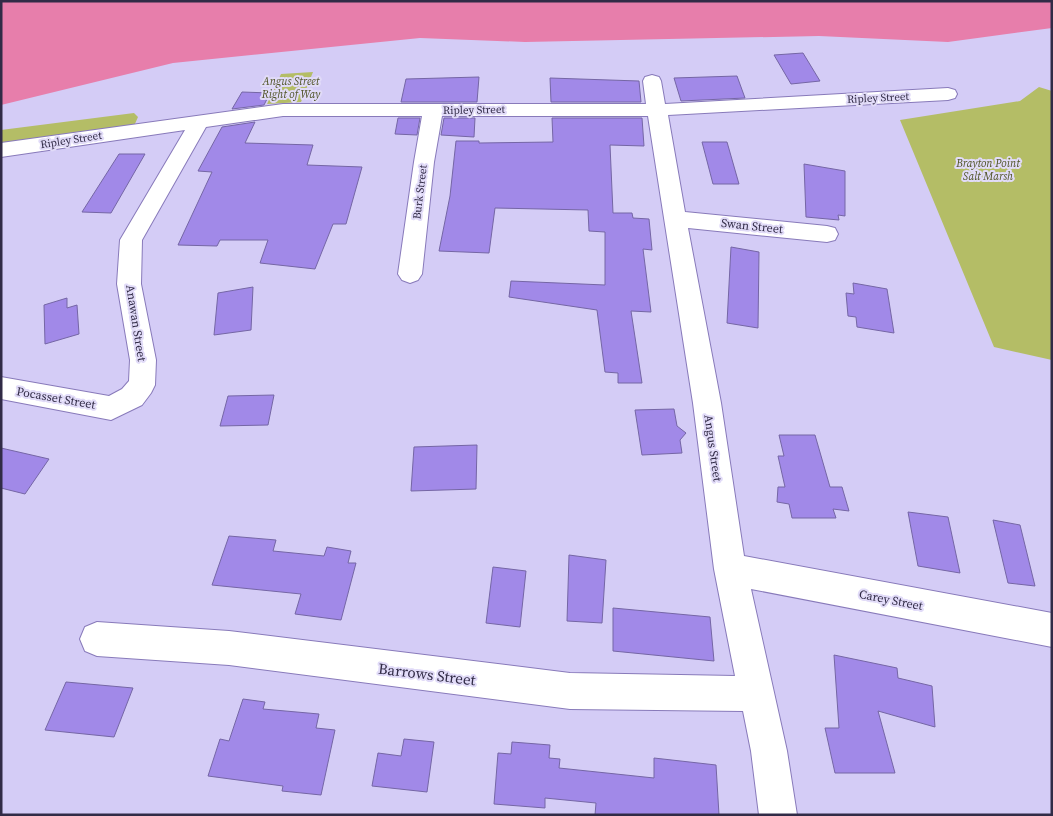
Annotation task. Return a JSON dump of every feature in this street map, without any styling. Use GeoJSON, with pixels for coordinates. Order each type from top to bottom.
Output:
{"type":"FeatureCollection","features":[{"type":"Feature","properties":{"kind":"street","name":"Angus Street"},"geometry":{"type":"LineString","coordinates":[[652,81],[707,403],[730,569],[769,752],[778,815]]}},
{"type":"Feature","properties":{"kind":"street","name":"Ripley Street"},"geometry":{"type":"LineString","coordinates":[[1,150],[283,110],[658,110],[948,94]]}},
{"type":"Feature","properties":{"kind":"street","name":"Burk Street"},"geometry":{"type":"LineString","coordinates":[[410,274],[424,162],[433,110]]}},
{"type":"Feature","properties":{"kind":"street","name":"Anawan Street"},"geometry":{"type":"LineString","coordinates":[[111,408],[132,397],[142,385],[143,360],[129,284],[131,240],[200,121]]}},
{"type":"Feature","properties":{"kind":"street","name":"Swan Street"},"geometry":{"type":"LineString","coordinates":[[677,219],[827,234]]}},
{"type":"Feature","properties":{"kind":"street","name":"Pocasset Street"},"geometry":{"type":"LineString","coordinates":[[1,388],[111,408]]}},
{"type":"Feature","properties":{"kind":"street","name":"Carey Street"},"geometry":{"type":"LineString","coordinates":[[730,569],[1052,630]]}},
{"type":"Feature","properties":{"kind":"street","name":"Barrows Street"},"geometry":{"type":"LineString","coordinates":[[97,639],[229,648],[570,691],[757,694]]}},
{"type":"Feature","properties":{"kind":"green space","name":"Angus Street Right of Way"},"geometry":{"type":"Polygon","coordinates":[[[313,72],[301,102],[267,104],[281,74],[313,72]]]}},
{"type":"Feature","properties":{"kind":"green space","name":"Brayton Point Salt Marsh"},"geometry":{"type":"Polygon","coordinates":[[[1039,87],[1052,91],[1052,360],[994,347],[900,120],[1020,101],[1039,87]]]}},
{"type":"Feature","properties":{"kind":"green space"},"geometry":{"type":"Polygon","coordinates":[[[134,113],[138,117],[134,126],[1,143],[1,130],[134,113]]]}},
{"type":"Feature","properties":{"kind":"shaded area"},"geometry":{"type":"Polygon","coordinates":[[[1,1],[1052,1],[1052,28],[948,42],[819,36],[525,42],[420,38],[173,63],[1,105],[1,1]]]}},
{"type":"Feature","properties":{"kind":"building"},"geometry":{"type":"Polygon","coordinates":[[[803,53],[820,81],[791,84],[774,55],[803,53]]]}},
{"type":"Feature","properties":{"kind":"building"},"geometry":{"type":"Polygon","coordinates":[[[737,76],[745,98],[681,101],[674,78],[737,76]]]}},
{"type":"Feature","properties":{"kind":"building"},"geometry":{"type":"Polygon","coordinates":[[[479,77],[477,102],[401,102],[406,79],[479,77]]]}},
{"type":"Feature","properties":{"kind":"building"},"geometry":{"type":"Polygon","coordinates":[[[550,78],[639,81],[641,102],[551,102],[550,78]]]}},
{"type":"Feature","properties":{"kind":"building"},"geometry":{"type":"Polygon","coordinates":[[[242,92],[270,93],[264,105],[232,109],[242,92]]]}},
{"type":"Feature","properties":{"kind":"building"},"geometry":{"type":"Polygon","coordinates":[[[398,118],[420,118],[417,135],[395,134],[398,118]]]}},
{"type":"Feature","properties":{"kind":"building"},"geometry":{"type":"Polygon","coordinates":[[[444,118],[475,118],[474,137],[441,135],[444,118]]]}},
{"type":"Feature","properties":{"kind":"building"},"geometry":{"type":"Polygon","coordinates":[[[552,118],[642,118],[644,146],[610,145],[613,213],[632,213],[633,218],[649,219],[652,250],[643,249],[651,312],[631,311],[642,383],[618,383],[618,373],[605,372],[597,310],[509,297],[511,281],[605,285],[605,232],[589,231],[588,210],[495,208],[489,253],[439,251],[450,196],[456,141],[479,141],[479,143],[553,142],[552,118]]]}},
{"type":"Feature","properties":{"kind":"building"},"geometry":{"type":"Polygon","coordinates":[[[255,122],[245,143],[313,145],[307,165],[362,167],[346,224],[333,224],[315,269],[260,263],[268,240],[220,240],[217,246],[178,245],[212,172],[198,171],[222,127],[255,122]]]}},
{"type":"Feature","properties":{"kind":"building"},"geometry":{"type":"Polygon","coordinates":[[[702,142],[727,142],[739,184],[713,184],[702,142]]]}},
{"type":"Feature","properties":{"kind":"building"},"geometry":{"type":"Polygon","coordinates":[[[119,154],[145,154],[111,213],[82,212],[119,154]]]}},
{"type":"Feature","properties":{"kind":"building"},"geometry":{"type":"Polygon","coordinates":[[[804,164],[845,171],[845,216],[838,215],[839,220],[806,217],[804,164]]]}},
{"type":"Feature","properties":{"kind":"building"},"geometry":{"type":"Polygon","coordinates":[[[731,247],[759,252],[758,328],[727,323],[731,247]]]}},
{"type":"Feature","properties":{"kind":"building"},"geometry":{"type":"Polygon","coordinates":[[[853,283],[887,289],[894,333],[857,327],[856,317],[848,316],[846,293],[854,294],[853,283]]]}},
{"type":"Feature","properties":{"kind":"building"},"geometry":{"type":"Polygon","coordinates":[[[253,287],[251,330],[214,335],[218,293],[253,287]]]}},
{"type":"Feature","properties":{"kind":"building"},"geometry":{"type":"Polygon","coordinates":[[[67,298],[67,308],[77,305],[79,334],[45,344],[44,305],[67,298]]]}},
{"type":"Feature","properties":{"kind":"building"},"geometry":{"type":"Polygon","coordinates":[[[274,395],[268,425],[220,426],[228,396],[274,395]]]}},
{"type":"Feature","properties":{"kind":"building"},"geometry":{"type":"Polygon","coordinates":[[[674,409],[677,426],[686,433],[680,440],[682,453],[642,455],[635,410],[674,409]]]}},
{"type":"Feature","properties":{"kind":"building"},"geometry":{"type":"Polygon","coordinates":[[[779,435],[815,435],[830,487],[842,487],[849,511],[833,509],[836,518],[792,518],[789,504],[777,502],[778,487],[785,487],[778,456],[784,456],[779,435]]]}},
{"type":"Feature","properties":{"kind":"building"},"geometry":{"type":"Polygon","coordinates":[[[477,445],[476,489],[411,491],[414,447],[477,445]]]}},
{"type":"Feature","properties":{"kind":"building"},"geometry":{"type":"Polygon","coordinates":[[[1,448],[49,459],[25,494],[1,488],[1,448]]]}},
{"type":"Feature","properties":{"kind":"building"},"geometry":{"type":"Polygon","coordinates":[[[908,512],[948,517],[960,573],[918,566],[908,512]]]}},
{"type":"Feature","properties":{"kind":"building"},"geometry":{"type":"Polygon","coordinates":[[[993,520],[1020,525],[1035,586],[1008,583],[993,520]]]}},
{"type":"Feature","properties":{"kind":"building"},"geometry":{"type":"Polygon","coordinates":[[[229,536],[276,540],[273,551],[324,556],[327,547],[351,551],[348,563],[356,563],[341,620],[295,614],[301,594],[212,585],[229,536]]]}},
{"type":"Feature","properties":{"kind":"building"},"geometry":{"type":"Polygon","coordinates":[[[569,555],[606,560],[602,623],[567,621],[569,555]]]}},
{"type":"Feature","properties":{"kind":"building"},"geometry":{"type":"Polygon","coordinates":[[[493,567],[526,571],[520,627],[486,623],[493,567]]]}},
{"type":"Feature","properties":{"kind":"building"},"geometry":{"type":"Polygon","coordinates":[[[613,608],[710,617],[714,661],[613,651],[613,608]]]}},
{"type":"Feature","properties":{"kind":"building"},"geometry":{"type":"Polygon","coordinates":[[[834,655],[897,668],[898,678],[932,686],[935,727],[878,711],[895,773],[835,773],[825,728],[839,728],[834,655]]]}},
{"type":"Feature","properties":{"kind":"building"},"geometry":{"type":"Polygon","coordinates":[[[66,682],[133,688],[114,737],[45,730],[66,682]]]}},
{"type":"Feature","properties":{"kind":"building"},"geometry":{"type":"Polygon","coordinates":[[[243,699],[265,702],[263,709],[319,714],[316,728],[335,730],[321,795],[282,791],[283,786],[208,776],[220,739],[229,741],[243,699]]]}},
{"type":"Feature","properties":{"kind":"building"},"geometry":{"type":"Polygon","coordinates":[[[404,739],[434,742],[427,792],[372,786],[378,753],[401,756],[404,739]]]}},
{"type":"Feature","properties":{"kind":"building"},"geometry":{"type":"Polygon","coordinates":[[[512,742],[550,745],[549,758],[560,759],[559,768],[654,778],[654,758],[716,765],[719,815],[595,815],[596,803],[545,798],[545,808],[494,804],[498,753],[511,754],[512,742]]]}}]}
